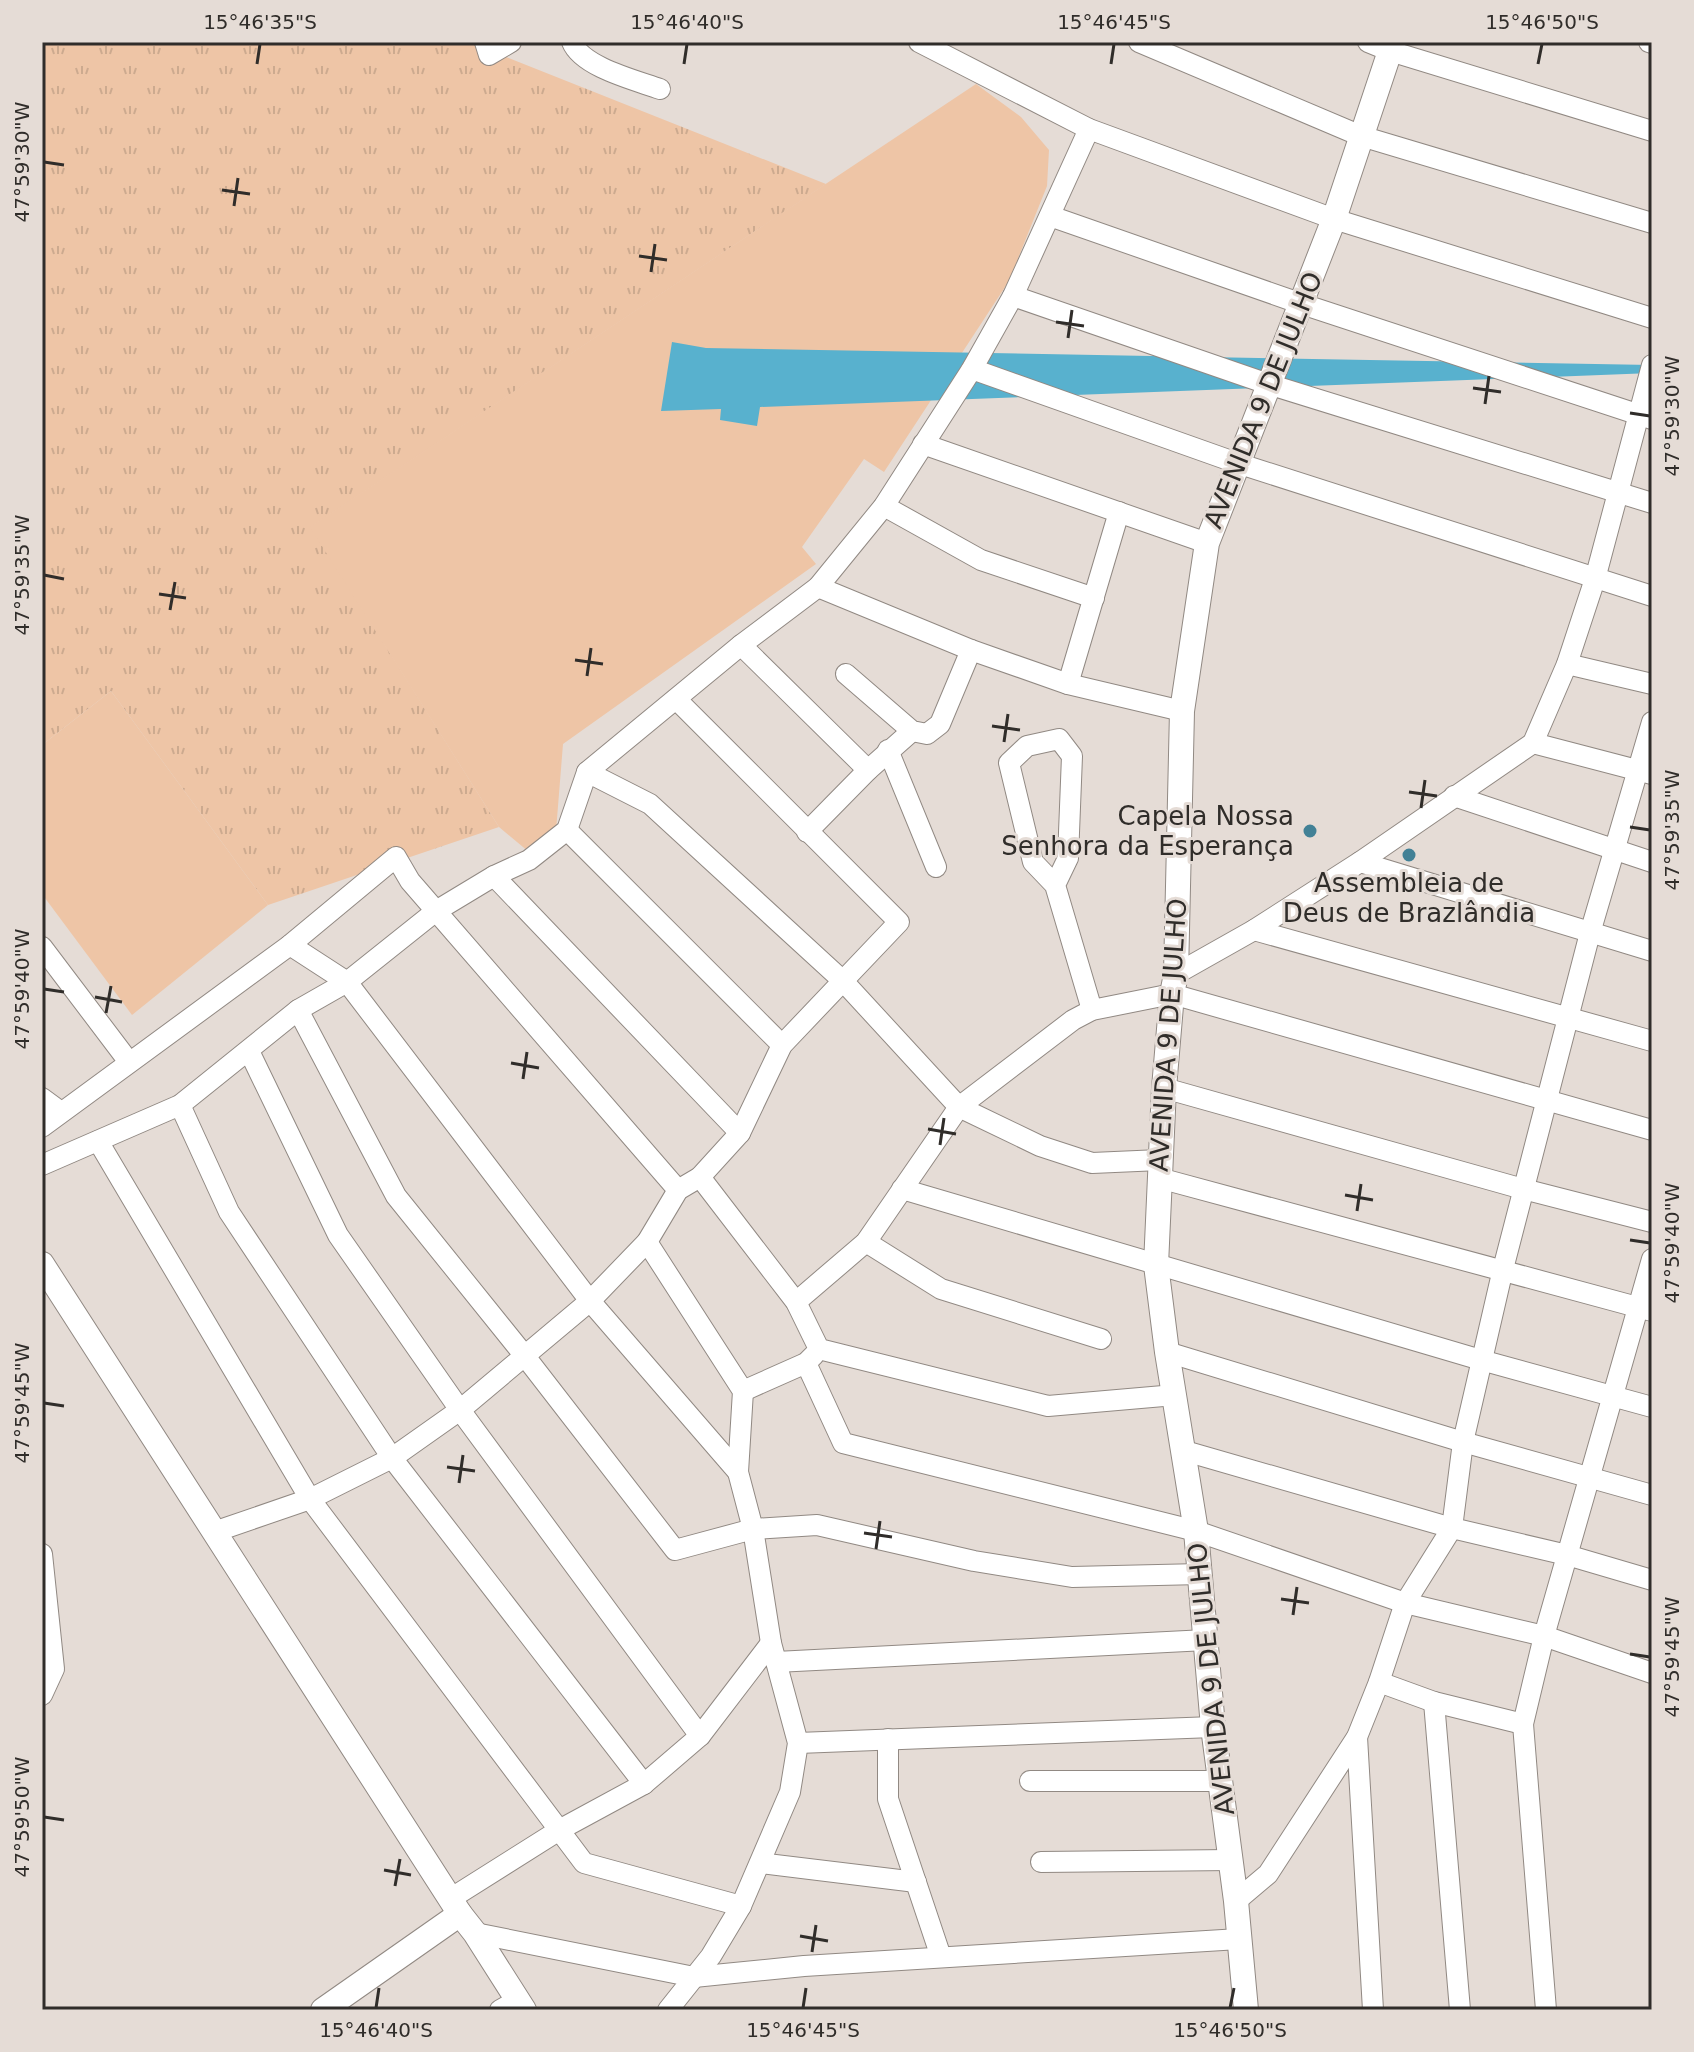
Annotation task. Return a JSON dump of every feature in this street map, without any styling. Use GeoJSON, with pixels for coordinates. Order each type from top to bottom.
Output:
{"type":"FeatureCollection","features":[{"type":"Feature","properties":{"kind":"street"},"geometry":{"type":"LineString","coordinates":[[487,49],[511,42]]}},
{"type":"Feature","properties":{"kind":"street"},"geometry":{"type":"LineString","coordinates":[[572,42],[576,52],[599,66],[660,89]]}},
{"type":"Feature","properties":{"kind":"street"},"geometry":{"type":"LineString","coordinates":[[919,42],[1089,129],[1334,219],[1652,318]]}},
{"type":"Feature","properties":{"kind":"street"},"geometry":{"type":"LineString","coordinates":[[1139,42],[1361,136],[1652,223]]}},
{"type":"Feature","properties":{"kind":"street"},"geometry":{"type":"LineString","coordinates":[[1384,45],[1652,131]]}},
{"type":"Feature","properties":{"kind":"street","name":"AVENIDA 9 DE JULHO"},"geometry":{"type":"LineString","coordinates":[[1246,2010],[1236,1901],[1213,1727],[1196,1531],[1156,1265],[1164,1088],[1174,984],[1182,711],[1207,543],[1334,219],[1361,136],[1384,45]]}},
{"type":"Feature","properties":{"kind":"street"},"geometry":{"type":"LineString","coordinates":[[42,1165],[180,1105],[298,1010],[347,982],[436,911],[494,876],[529,860],[567,830],[587,772],[741,645],[818,587],[884,506],[972,369],[1013,296],[1089,129]]}},
{"type":"Feature","properties":{"kind":"street"},"geometry":{"type":"LineString","coordinates":[[1050,216],[1302,304],[1646,417]]}},
{"type":"Feature","properties":{"kind":"street"},"geometry":{"type":"LineString","coordinates":[[1013,296],[1268,384],[1652,503]]}},
{"type":"Feature","properties":{"kind":"street"},"geometry":{"type":"LineString","coordinates":[[796,1302],[866,1242],[959,1107],[1073,1020],[1092,1010],[1174,984],[1533,743],[1567,664],[1646,417],[1652,365]]}},
{"type":"Feature","properties":{"kind":"street"},"geometry":{"type":"LineString","coordinates":[[972,369],[1237,463],[1652,596]]}},
{"type":"Feature","properties":{"kind":"street"},"geometry":{"type":"LineString","coordinates":[[923,444],[1207,543]]}},
{"type":"Feature","properties":{"kind":"street"},"geometry":{"type":"LineString","coordinates":[[884,506],[981,560],[1094,598]]}},
{"type":"Feature","properties":{"kind":"street"},"geometry":{"type":"LineString","coordinates":[[1068,684],[1119,512]]}},
{"type":"Feature","properties":{"kind":"street"},"geometry":{"type":"LineString","coordinates":[[818,587],[971,650],[1068,684],[1182,711]]}},
{"type":"Feature","properties":{"kind":"street"},"geometry":{"type":"LineString","coordinates":[[741,645],[868,770]]}},
{"type":"Feature","properties":{"kind":"street"},"geometry":{"type":"LineString","coordinates":[[846,674],[912,731],[927,734],[940,724],[971,650]]}},
{"type":"Feature","properties":{"kind":"street"},"geometry":{"type":"LineString","coordinates":[[1567,664],[1652,684]]}},
{"type":"Feature","properties":{"kind":"street"},"geometry":{"type":"LineString","coordinates":[[214,1532],[310,1499],[392,1458],[460,1410],[590,1301],[647,1242],[678,1190],[700,1177],[740,1133],[782,1045],[899,922],[676,699]]}},
{"type":"Feature","properties":{"kind":"street"},"geometry":{"type":"LineString","coordinates":[[1236,1901],[1268,1874],[1357,1737],[1405,1603],[1452,1528],[1463,1442],[1503,1269],[1590,933],[1615,851],[1645,771],[1652,722]]}},
{"type":"Feature","properties":{"kind":"street"},"geometry":{"type":"LineString","coordinates":[[807,832],[888,750],[912,731]]}},
{"type":"Feature","properties":{"kind":"street"},"geometry":{"type":"LineString","coordinates":[[1055,885],[1068,858],[1072,756],[1059,739],[1027,746],[1009,763],[1033,862],[1055,885],[1092,1010]]}},
{"type":"Feature","properties":{"kind":"street"},"geometry":{"type":"LineString","coordinates":[[1533,743],[1645,771]]}},
{"type":"Feature","properties":{"kind":"street"},"geometry":{"type":"LineString","coordinates":[[888,750],[936,867]]}},
{"type":"Feature","properties":{"kind":"street"},"geometry":{"type":"LineString","coordinates":[[587,772],[650,804],[843,981],[959,1107],[1040,1146],[1092,1163],[1159,1169],[1645,1308]]}},
{"type":"Feature","properties":{"kind":"street"},"geometry":{"type":"LineString","coordinates":[[1454,796],[1652,862]]}},
{"type":"Feature","properties":{"kind":"street"},"geometry":{"type":"LineString","coordinates":[[567,830],[782,1045]]}},
{"type":"Feature","properties":{"kind":"street"},"geometry":{"type":"LineString","coordinates":[[42,1127],[290,945],[396,857],[410,881],[678,1190]]}},
{"type":"Feature","properties":{"kind":"street"},"geometry":{"type":"LineString","coordinates":[[1360,862],[1652,951]]}},
{"type":"Feature","properties":{"kind":"street"},"geometry":{"type":"LineString","coordinates":[[494,876],[740,1133]]}},
{"type":"Feature","properties":{"kind":"street"},"geometry":{"type":"LineString","coordinates":[[1254,930],[1652,1041]]}},
{"type":"Feature","properties":{"kind":"street"},"geometry":{"type":"LineString","coordinates":[[290,945],[347,982],[590,1301],[738,1472]]}},
{"type":"Feature","properties":{"kind":"street"},"geometry":{"type":"LineString","coordinates":[[42,947],[129,1062]]}},
{"type":"Feature","properties":{"kind":"street"},"geometry":{"type":"LineString","coordinates":[[1174,984],[1652,1130]]}},
{"type":"Feature","properties":{"kind":"street"},"geometry":{"type":"LineString","coordinates":[[298,1010],[396,1196],[675,1550],[753,1529],[817,1525],[974,1561],[1072,1577],[1201,1574]]}},
{"type":"Feature","properties":{"kind":"street"},"geometry":{"type":"LineString","coordinates":[[249,1051],[338,1235],[460,1410],[700,1736]]}},
{"type":"Feature","properties":{"kind":"street"},"geometry":{"type":"LineString","coordinates":[[1164,1088],[1652,1222]]}},
{"type":"Feature","properties":{"kind":"street"},"geometry":{"type":"LineString","coordinates":[[42,1098],[61,1112]]}},
{"type":"Feature","properties":{"kind":"street"},"geometry":{"type":"LineString","coordinates":[[180,1105],[229,1212],[392,1458],[644,1784]]}},
{"type":"Feature","properties":{"kind":"street"},"geometry":{"type":"LineString","coordinates":[[98,1141],[310,1499],[584,1863],[741,1906]]}},
{"type":"Feature","properties":{"kind":"street"},"geometry":{"type":"LineString","coordinates":[[700,1177],[796,1302],[843,1443],[1196,1531],[1405,1603],[1544,1636],[1652,1673]]}},
{"type":"Feature","properties":{"kind":"street"},"geometry":{"type":"LineString","coordinates":[[902,1189],[1481,1360],[1652,1407]]}},
{"type":"Feature","properties":{"kind":"street"},"geometry":{"type":"LineString","coordinates":[[647,1242],[743,1391],[738,1472],[753,1529],[774,1652],[798,1743],[790,1792],[741,1906],[711,1956],[668,2010]]}},
{"type":"Feature","properties":{"kind":"street"},"geometry":{"type":"LineString","coordinates":[[866,1242],[941,1289],[1101,1339]]}},
{"type":"Feature","properties":{"kind":"street"},"geometry":{"type":"LineString","coordinates":[[1546,2010],[1523,1724],[1544,1636],[1589,1478],[1645,1308],[1652,1259]]}},
{"type":"Feature","properties":{"kind":"street"},"geometry":{"type":"LineString","coordinates":[[42,1264],[475,1933],[514,2007]]}},
{"type":"Feature","properties":{"kind":"street"},"geometry":{"type":"LineString","coordinates":[[1167,1352],[1463,1442],[1652,1495]]}},
{"type":"Feature","properties":{"kind":"street"},"geometry":{"type":"LineString","coordinates":[[743,1391],[813,1356],[1048,1406],[1175,1395]]}},
{"type":"Feature","properties":{"kind":"street"},"geometry":{"type":"LineString","coordinates":[[1185,1451],[1452,1528],[1567,1555],[1652,1580]]}},
{"type":"Feature","properties":{"kind":"street"},"geometry":{"type":"LineString","coordinates":[[42,1554],[54,1669],[42,1695]]}},
{"type":"Feature","properties":{"kind":"street"},"geometry":{"type":"LineString","coordinates":[[323,2010],[455,1906],[561,1829],[644,1784],[700,1736],[774,1652],[1206,1640]]}},
{"type":"Feature","properties":{"kind":"street"},"geometry":{"type":"LineString","coordinates":[[1379,1682],[1434,1702],[1523,1724]]}},
{"type":"Feature","properties":{"kind":"street"},"geometry":{"type":"LineString","coordinates":[[1434,1702],[1460,2010]]}},
{"type":"Feature","properties":{"kind":"street"},"geometry":{"type":"LineString","coordinates":[[798,1743],[1213,1727]]}},
{"type":"Feature","properties":{"kind":"street"},"geometry":{"type":"LineString","coordinates":[[1357,1737],[1373,2010]]}},
{"type":"Feature","properties":{"kind":"street"},"geometry":{"type":"LineString","coordinates":[[888,1739],[888,1799],[941,1957]]}},
{"type":"Feature","properties":{"kind":"street"},"geometry":{"type":"LineString","coordinates":[[1030,1781],[1220,1781]]}},
{"type":"Feature","properties":{"kind":"street"},"geometry":{"type":"LineString","coordinates":[[1041,1862],[1231,1860]]}},
{"type":"Feature","properties":{"kind":"street"},"geometry":{"type":"LineString","coordinates":[[760,1863],[916,1882]]}},
{"type":"Feature","properties":{"kind":"street"},"geometry":{"type":"LineString","coordinates":[[475,1933],[694,1977],[804,1966],[1239,1939]]}},
{"type":"Feature","properties":{"kind":"green space"},"geometry":{"type":"Polygon","coordinates":[[[42,42],[488,42],[501,55],[826,184],[311,527],[499,827],[268,905],[111,691],[42,745],[42,42]]]}},
{"type":"Feature","properties":{"kind":"green space"},"geometry":{"type":"Polygon","coordinates":[[[976,84],[1021,117],[1049,150],[1047,186],[1009,281],[884,472],[864,459],[802,547],[816,564],[563,744],[556,831],[529,852],[499,827],[310,527],[976,84]]]}},
{"type":"Feature","properties":{"kind":"green space"},"geometry":{"type":"Polygon","coordinates":[[[111,691],[268,905],[132,1015],[42,894],[42,745],[111,691]]]}},
{"type":"Feature","properties":{"kind":"water"},"geometry":{"type":"Polygon","coordinates":[[[672,342],[706,348],[1652,365],[1652,373],[760,407],[757,426],[720,420],[721,409],[661,411],[672,342]]]}},
{"type":"Feature","properties":{"kind":"place","name":"Capela Nossa Senhora da Esperança"},"geometry":{"type":"Point","coordinates":[1310,831]}},
{"type":"Feature","properties":{"kind":"place","name":"Assembleia de Deus de Brazlândia"},"geometry":{"type":"Point","coordinates":[1409,855]}}]}
